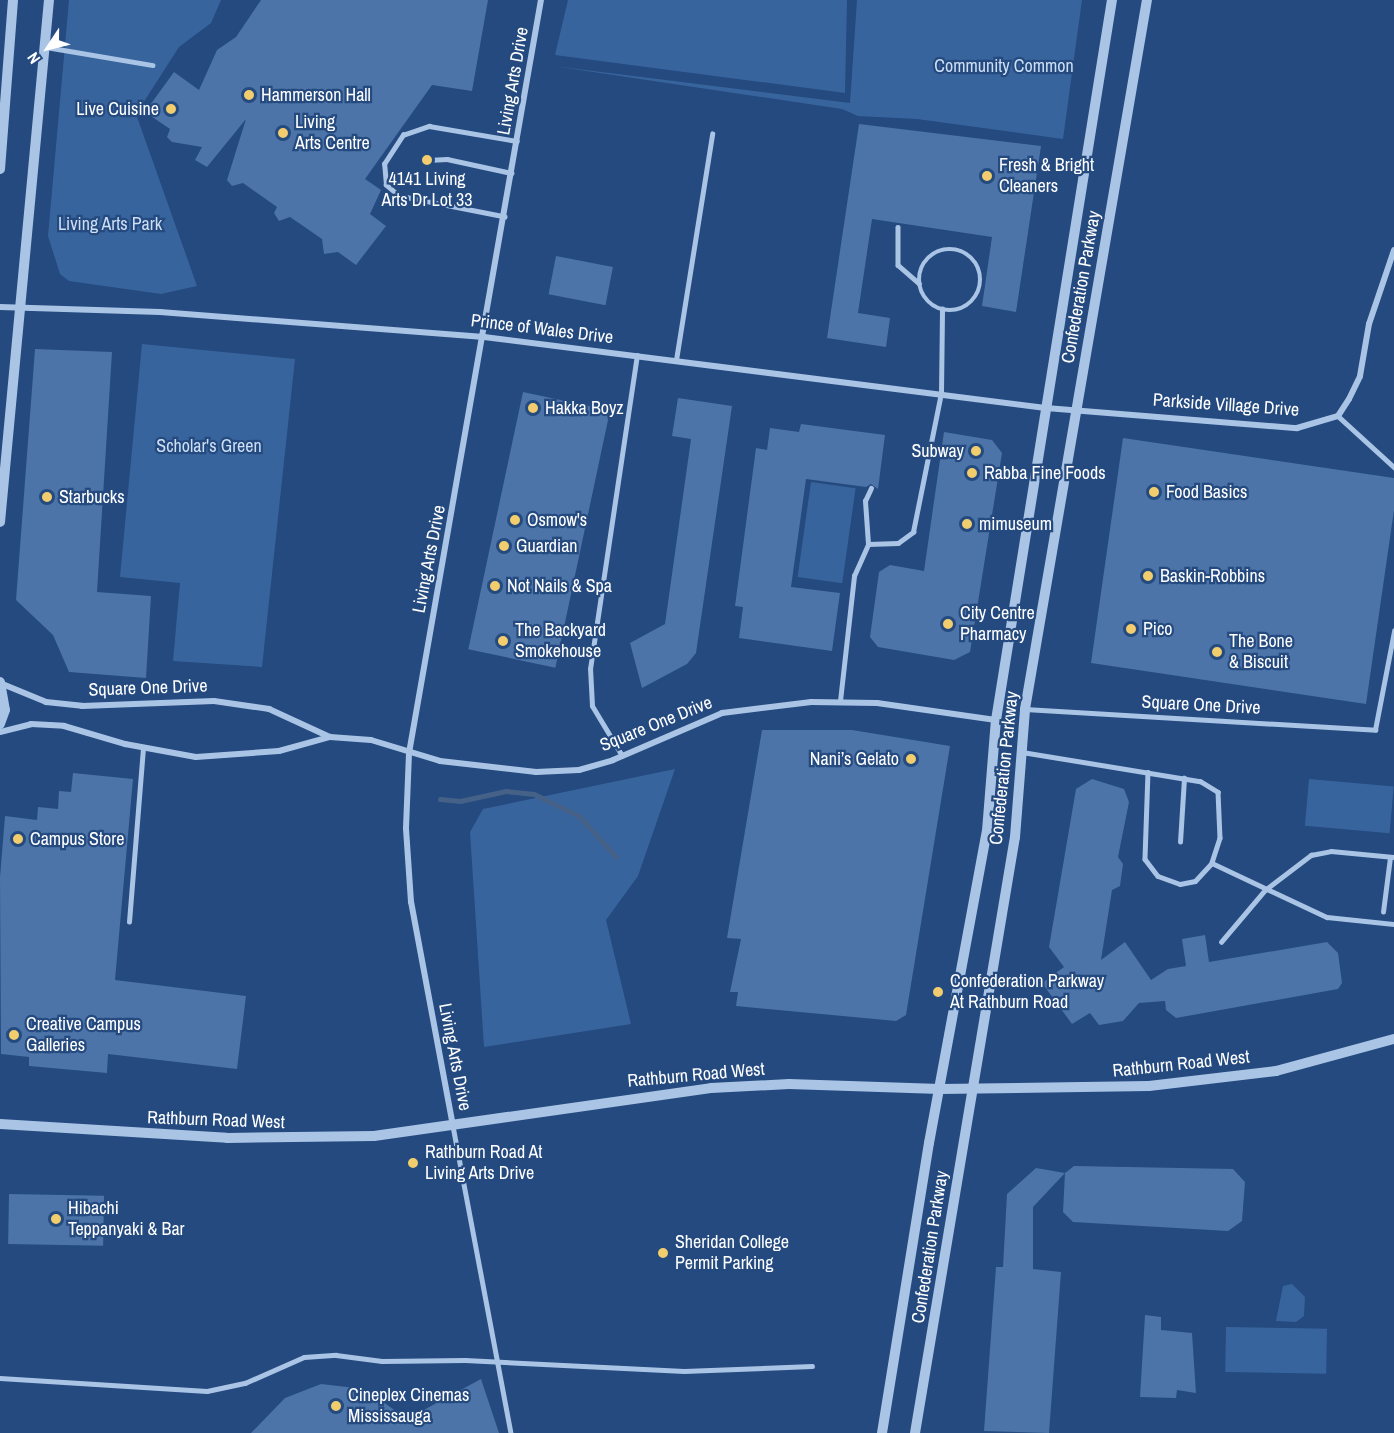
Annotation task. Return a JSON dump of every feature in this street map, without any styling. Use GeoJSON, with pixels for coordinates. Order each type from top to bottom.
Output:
{"type":"FeatureCollection","features":[{"type":"Feature","properties":{"kind":"street"},"geometry":{"type":"LineString","coordinates":[[0,169],[13,0]]}},
{"type":"Feature","properties":{"kind":"street"},"geometry":{"type":"LineString","coordinates":[[0,522],[22,309],[49,0]]}},
{"type":"Feature","properties":{"kind":"street","name":"Living Arts Drive"},"geometry":{"type":"LineString","coordinates":[[453,1126],[411,902],[406,828],[409,753],[542,0]]}},
{"type":"Feature","properties":{"kind":"street","name":"Confederation Parkway"},"geometry":{"type":"LineString","coordinates":[[882,1433],[940,1089],[987,831],[996,720],[1112,0]]}},
{"type":"Feature","properties":{"kind":"street","name":"Confederation Parkway"},"geometry":{"type":"LineString","coordinates":[[915,1433],[1015,837],[1019,751],[1025,709],[1147,0]]}},
{"type":"Feature","properties":{"kind":"street"},"geometry":{"type":"LineString","coordinates":[[1338,417],[1360,376],[1369,324],[1394,250]]}},
{"type":"Feature","properties":{"kind":"street","name":"Prince of Wales Drive"},"geometry":{"type":"LineString","coordinates":[[0,308],[160,312],[484,337],[1046,408],[1077,410]]}},
{"type":"Feature","properties":{"kind":"street","name":"Parkside Village Drive"},"geometry":{"type":"LineString","coordinates":[[1077,410],[1297,428],[1338,417]]}},
{"type":"Feature","properties":{"kind":"street"},"geometry":{"type":"LineString","coordinates":[[0,683],[5,710],[0,724]]}},
{"type":"Feature","properties":{"kind":"street","name":"Square One Drive"},"geometry":{"type":"LineString","coordinates":[[0,683],[45,702],[117,706],[214,701],[269,709],[330,737]]}},
{"type":"Feature","properties":{"kind":"street","name":"Square One Drive"},"geometry":{"type":"LineString","coordinates":[[0,732],[31,724],[64,726],[143,748],[190,756],[235,756],[330,737],[371,740],[440,761],[536,772],[579,770],[622,756],[722,713],[840,701],[996,720]]}},
{"type":"Feature","properties":{"kind":"street","name":"Rathburn Road West"},"geometry":{"type":"LineString","coordinates":[[0,1124],[271,1139],[374,1136],[711,1088],[789,1084],[940,1089],[1184,1082],[1276,1071],[1394,1039]]}},
{"type":"Feature","properties":{"kind":"lane"},"geometry":{"type":"LineString","coordinates":[[46,47],[152,65]]}},
{"type":"Feature","properties":{"kind":"lane"},"geometry":{"type":"LineString","coordinates":[[505,217],[399,196],[386,185],[384,164],[403,135],[429,126],[517,141]]}},
{"type":"Feature","properties":{"kind":"lane"},"geometry":{"type":"LineString","coordinates":[[676,360],[712,134]]}},
{"type":"Feature","properties":{"kind":"lane"},"geometry":{"type":"LineString","coordinates":[[427,160],[447,159],[512,173]]}},
{"type":"Feature","properties":{"kind":"lane"},"geometry":{"type":"LineString","coordinates":[[898,227],[898,265],[919,283],[927,299],[942,309],[960,309],[976,297],[981,277],[972,258],[953,249],[933,254],[920,270],[919,283]]}},
{"type":"Feature","properties":{"kind":"lane"},"geometry":{"type":"LineString","coordinates":[[868,544],[898,543],[913,532],[940,393],[942,309]]}},
{"type":"Feature","properties":{"kind":"lane"},"geometry":{"type":"LineString","coordinates":[[622,756],[592,706],[590,669],[636,356]]}},
{"type":"Feature","properties":{"kind":"lane"},"geometry":{"type":"LineString","coordinates":[[1338,417],[1394,467]]}},
{"type":"Feature","properties":{"kind":"lane"},"geometry":{"type":"LineString","coordinates":[[840,701],[854,576],[868,544],[865,501],[871,488]]}},
{"type":"Feature","properties":{"kind":"lane","name":"Square One Drive"},"geometry":{"type":"LineString","coordinates":[[1025,709],[1375,730],[1394,631]]}},
{"type":"Feature","properties":{"kind":"lane"},"geometry":{"type":"LineString","coordinates":[[129,922],[143,748]]}},
{"type":"Feature","properties":{"kind":"lane"},"geometry":{"type":"LineString","coordinates":[[1019,751],[1148,772],[1184,778],[1218,792],[1220,838],[1212,863],[1195,881],[1180,884],[1158,876],[1145,859],[1148,772]]}},
{"type":"Feature","properties":{"kind":"lane"},"geometry":{"type":"LineString","coordinates":[[1180,842],[1184,778]]}},
{"type":"Feature","properties":{"kind":"lane"},"geometry":{"type":"LineString","coordinates":[[1221,942],[1265,890],[1311,855],[1331,851],[1392,857],[1383,912]]}},
{"type":"Feature","properties":{"kind":"lane"},"geometry":{"type":"LineString","coordinates":[[1212,863],[1265,890],[1328,917],[1394,924]]}},
{"type":"Feature","properties":{"kind":"lane"},"geometry":{"type":"LineString","coordinates":[[453,1126],[511,1433]]}},
{"type":"Feature","properties":{"kind":"lane"},"geometry":{"type":"LineString","coordinates":[[0,1378],[207,1391],[321,1356],[684,1371],[812,1366]]}},
{"type":"Feature","properties":{"kind":"green space","name":"Living Arts Park"},"geometry":{"type":"Polygon","coordinates":[[[69,0],[221,0],[211,23],[179,47],[136,114],[197,286],[161,294],[69,281],[60,274],[48,236],[69,0]]]}},
{"type":"Feature","properties":{"kind":"green space"},"geometry":{"type":"Polygon","coordinates":[[[568,0],[847,0],[845,93],[555,55],[568,0]]]}},
{"type":"Feature","properties":{"kind":"green space","name":"Community Common"},"geometry":{"type":"Polygon","coordinates":[[[857,0],[1082,0],[1063,139],[917,119],[858,116],[842,109],[553,66],[850,103],[857,0]]]}},
{"type":"Feature","properties":{"kind":"green space","name":"Scholar's Green"},"geometry":{"type":"Polygon","coordinates":[[[142,344],[295,359],[262,667],[173,661],[180,583],[120,577],[142,344]]]}},
{"type":"Feature","properties":{"kind":"green space"},"geometry":{"type":"Polygon","coordinates":[[[811,482],[856,488],[842,583],[798,577],[811,482]]]}},
{"type":"Feature","properties":{"kind":"green space"},"geometry":{"type":"Polygon","coordinates":[[[675,769],[638,876],[606,920],[631,1024],[484,1047],[470,832],[483,809],[675,769]]]}},
{"type":"Feature","properties":{"kind":"green space"},"geometry":{"type":"Polygon","coordinates":[[[1309,779],[1394,786],[1390,833],[1305,826],[1309,779]]]}},
{"type":"Feature","properties":{"kind":"green space"},"geometry":{"type":"Polygon","coordinates":[[[1292,1284],[1305,1297],[1304,1316],[1296,1322],[1276,1321],[1283,1286],[1292,1284]]]}},
{"type":"Feature","properties":{"kind":"green space"},"geometry":{"type":"Polygon","coordinates":[[[1226,1327],[1327,1329],[1326,1374],[1225,1372],[1226,1327]]]}},
{"type":"Feature","properties":{"kind":"building","name":"Living Arts Centre"},"geometry":{"type":"Polygon","coordinates":[[[261,0],[488,0],[472,91],[432,85],[365,179],[381,190],[370,214],[386,226],[356,265],[338,252],[324,254],[322,239],[290,217],[279,221],[274,213],[277,207],[243,183],[232,186],[227,180],[246,119],[207,167],[195,160],[202,147],[172,142],[167,137],[170,129],[145,112],[174,72],[199,90],[217,50],[236,37],[261,0]]]}},
{"type":"Feature","properties":{"kind":"building"},"geometry":{"type":"Polygon","coordinates":[[[859,124],[1041,146],[1016,312],[982,306],[992,237],[872,219],[858,313],[890,318],[886,347],[827,338],[859,124]]]}},
{"type":"Feature","properties":{"kind":"building"},"geometry":{"type":"Polygon","coordinates":[[[556,256],[613,267],[605,305],[549,294],[556,256]]]}},
{"type":"Feature","properties":{"kind":"building"},"geometry":{"type":"Polygon","coordinates":[[[35,349],[112,352],[97,592],[151,596],[146,678],[69,672],[53,635],[16,600],[35,349]]]}},
{"type":"Feature","properties":{"kind":"building"},"geometry":{"type":"Polygon","coordinates":[[[523,392],[610,411],[555,668],[468,649],[523,392]]]}},
{"type":"Feature","properties":{"kind":"building"},"geometry":{"type":"Polygon","coordinates":[[[678,398],[732,406],[696,653],[687,664],[642,688],[630,643],[665,624],[691,439],[672,436],[678,398]]]}},
{"type":"Feature","properties":{"kind":"building"},"geometry":{"type":"Polygon","coordinates":[[[801,424],[885,435],[878,489],[871,484],[866,487],[806,479],[791,587],[840,593],[832,651],[739,638],[743,607],[735,606],[756,448],[767,450],[770,428],[799,432],[801,424]]]}},
{"type":"Feature","properties":{"kind":"building"},"geometry":{"type":"Polygon","coordinates":[[[944,432],[992,440],[1002,453],[970,652],[954,660],[878,647],[870,637],[879,572],[890,565],[924,571],[944,432]]]}},
{"type":"Feature","properties":{"kind":"building"},"geometry":{"type":"Polygon","coordinates":[[[1123,438],[1394,478],[1394,510],[1366,704],[1091,663],[1123,438]]]}},
{"type":"Feature","properties":{"kind":"building"},"geometry":{"type":"Polygon","coordinates":[[[762,730],[852,730],[950,746],[906,1015],[896,1021],[736,1006],[738,992],[730,992],[741,939],[727,938],[762,730]]]}},
{"type":"Feature","properties":{"kind":"building"},"geometry":{"type":"Polygon","coordinates":[[[73,773],[133,779],[115,980],[246,996],[237,1069],[108,1054],[107,1073],[29,1066],[29,1057],[1,1054],[0,877],[5,816],[37,820],[38,807],[58,809],[59,791],[71,792],[73,773]]]}},
{"type":"Feature","properties":{"kind":"building"},"geometry":{"type":"Polygon","coordinates":[[[1092,779],[1124,789],[1129,802],[1118,857],[1123,864],[1120,886],[1112,890],[1101,960],[1125,942],[1151,980],[1168,969],[1186,966],[1182,939],[1205,935],[1209,962],[1327,942],[1338,953],[1342,983],[1338,989],[1176,1018],[1166,1010],[1165,1001],[1139,1003],[1123,1021],[1099,1025],[1090,1013],[1072,1024],[1042,983],[1064,967],[1049,947],[1076,789],[1092,779]]]}},
{"type":"Feature","properties":{"kind":"building"},"geometry":{"type":"Polygon","coordinates":[[[1074,1166],[1233,1169],[1245,1182],[1242,1221],[1228,1231],[1073,1222],[1063,1212],[1065,1173],[1074,1166]]]}},
{"type":"Feature","properties":{"kind":"building"},"geometry":{"type":"Polygon","coordinates":[[[1036,1168],[1065,1173],[1033,1207],[1033,1269],[1061,1272],[1049,1433],[984,1431],[996,1267],[1003,1267],[1007,1194],[1036,1168]]]}},
{"type":"Feature","properties":{"kind":"building","name":"Hibachi Teppanyaki & Bar"},"geometry":{"type":"Polygon","coordinates":[[[9,1194],[104,1196],[103,1246],[8,1244],[9,1194]]]}},
{"type":"Feature","properties":{"kind":"building"},"geometry":{"type":"Polygon","coordinates":[[[1145,1315],[1161,1317],[1161,1330],[1192,1333],[1196,1393],[1177,1390],[1176,1398],[1140,1397],[1145,1315]]]}},
{"type":"Feature","properties":{"kind":"building","name":"Cineplex Cinemas Mississauga"},"geometry":{"type":"Polygon","coordinates":[[[481,1379],[499,1433],[251,1433],[285,1398],[321,1384],[365,1389],[407,1419],[481,1379]]]}},
{"type":"Feature","properties":{"kind":"waterway"},"geometry":{"type":"LineString","coordinates":[[440,799],[460,801],[506,791],[534,794],[579,816],[616,857]]}},
{"type":"Feature","properties":{"kind":"place","name":"Hammerson Hall"},"geometry":{"type":"Point","coordinates":[249,95]}},
{"type":"Feature","properties":{"kind":"place","name":"Live Cuisine"},"geometry":{"type":"Point","coordinates":[171,109]}},
{"type":"Feature","properties":{"kind":"place","name":"Living Arts Centre"},"geometry":{"type":"Point","coordinates":[283,133]}},
{"type":"Feature","properties":{"kind":"place","name":"4141 Living Arts Dr Lot 33"},"geometry":{"type":"Point","coordinates":[427,160]}},
{"type":"Feature","properties":{"kind":"place","name":"Fresh & Bright Cleaners"},"geometry":{"type":"Point","coordinates":[987,176]}},
{"type":"Feature","properties":{"kind":"place","name":"Hakka Boyz"},"geometry":{"type":"Point","coordinates":[533,408]}},
{"type":"Feature","properties":{"kind":"place","name":"Subway"},"geometry":{"type":"Point","coordinates":[976,451]}},
{"type":"Feature","properties":{"kind":"place","name":"Rabba Fine Foods"},"geometry":{"type":"Point","coordinates":[972,473]}},
{"type":"Feature","properties":{"kind":"place","name":"Food Basics"},"geometry":{"type":"Point","coordinates":[1154,492]}},
{"type":"Feature","properties":{"kind":"place","name":"Starbucks"},"geometry":{"type":"Point","coordinates":[47,497]}},
{"type":"Feature","properties":{"kind":"place","name":"Osmow's"},"geometry":{"type":"Point","coordinates":[515,520]}},
{"type":"Feature","properties":{"kind":"place","name":"mimuseum"},"geometry":{"type":"Point","coordinates":[967,524]}},
{"type":"Feature","properties":{"kind":"place","name":"Guardian"},"geometry":{"type":"Point","coordinates":[504,546]}},
{"type":"Feature","properties":{"kind":"place","name":"Baskin-Robbins"},"geometry":{"type":"Point","coordinates":[1148,576]}},
{"type":"Feature","properties":{"kind":"place","name":"Not Nails & Spa"},"geometry":{"type":"Point","coordinates":[495,586]}},
{"type":"Feature","properties":{"kind":"place","name":"City Centre Pharmacy"},"geometry":{"type":"Point","coordinates":[948,624]}},
{"type":"Feature","properties":{"kind":"place","name":"Pico"},"geometry":{"type":"Point","coordinates":[1131,629]}},
{"type":"Feature","properties":{"kind":"place","name":"The Backyard Smokehouse"},"geometry":{"type":"Point","coordinates":[503,641]}},
{"type":"Feature","properties":{"kind":"place","name":"The Bone & Biscuit"},"geometry":{"type":"Point","coordinates":[1217,652]}},
{"type":"Feature","properties":{"kind":"place","name":"Nani’s Gelato"},"geometry":{"type":"Point","coordinates":[911,759]}},
{"type":"Feature","properties":{"kind":"place","name":"Campus Store"},"geometry":{"type":"Point","coordinates":[18,839]}},
{"type":"Feature","properties":{"kind":"place","name":"Confederation Parkway At Rathburn Road"},"geometry":{"type":"Point","coordinates":[938,992]}},
{"type":"Feature","properties":{"kind":"place","name":"Creative Campus Galleries"},"geometry":{"type":"Point","coordinates":[14,1035]}},
{"type":"Feature","properties":{"kind":"place","name":"Rathburn Road At Living Arts Drive"},"geometry":{"type":"Point","coordinates":[413,1163]}},
{"type":"Feature","properties":{"kind":"place","name":"Hibachi Teppanyaki & Bar"},"geometry":{"type":"Point","coordinates":[56,1219]}},
{"type":"Feature","properties":{"kind":"place","name":"Sheridan College Permit Parking"},"geometry":{"type":"Point","coordinates":[663,1253]}},
{"type":"Feature","properties":{"kind":"place","name":"Cineplex Cinemas Mississauga"},"geometry":{"type":"Point","coordinates":[336,1406]}}]}
